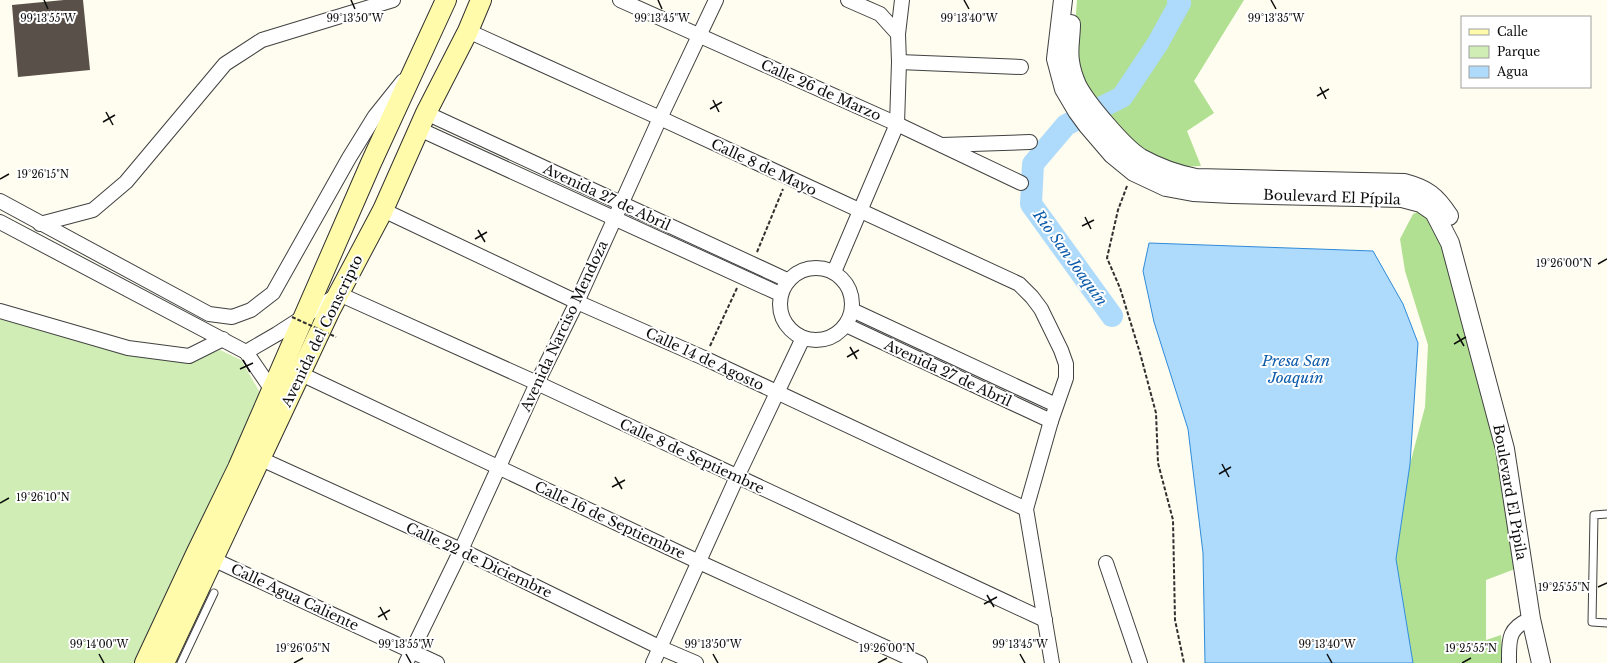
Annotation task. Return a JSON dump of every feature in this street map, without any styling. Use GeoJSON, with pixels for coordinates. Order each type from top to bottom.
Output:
{"type":"FeatureCollection","features":[{"type":"Feature","properties":{"kind":"main road","name":"Avenida del Conscripto"},"geometry":{"type":"LineString","coordinates":[[164,663],[238,468],[272,390],[297,317],[371,163],[446,0]]}},
{"type":"Feature","properties":{"kind":"main road","name":"Avenida del Conscripto"},"geometry":{"type":"LineString","coordinates":[[145,663],[261,459],[339,294],[383,210],[423,121],[468,31],[481,0]]}},
{"type":"Feature","properties":{"kind":"main road"},"geometry":{"type":"LineString","coordinates":[[419,60],[447,71]]}},
{"type":"Feature","properties":{"kind":"street"},"geometry":{"type":"LineString","coordinates":[[40,224],[93,210],[126,182],[225,64],[262,40],[392,0]]}},
{"type":"Feature","properties":{"kind":"street","name":"Calle 26 de Marzo"},"geometry":{"type":"LineString","coordinates":[[620,0],[897,124],[940,146],[1021,183]]}},
{"type":"Feature","properties":{"kind":"street","name":"Avenida Narciso Mendoza"},"geometry":{"type":"LineString","coordinates":[[409,657],[461,550],[537,383],[577,302],[620,204],[716,0]]}},
{"type":"Feature","properties":{"kind":"street"},"geometry":{"type":"LineString","coordinates":[[848,0],[880,14],[898,34]]}},
{"type":"Feature","properties":{"kind":"street"},"geometry":{"type":"LineString","coordinates":[[834,272],[897,124],[899,62],[898,34],[902,0]]}},
{"type":"Feature","properties":{"kind":"street","name":"Boulevard El Pípila"},"geometry":{"type":"LineString","coordinates":[[1063,0],[1056,59],[1064,89],[1082,106],[1094,121],[1140,157],[1173,173],[1196,178],[1404,184],[1421,188],[1441,203],[1451,221],[1508,448],[1536,605],[1549,663]]}},
{"type":"Feature","properties":{"kind":"street","name":"Boulevard El Pípila"},"geometry":{"type":"LineString","coordinates":[[1074,0],[1071,20],[1069,60],[1082,106]]}},
{"type":"Feature","properties":{"kind":"street","name":"Calle 8 de Mayo"},"geometry":{"type":"LineString","coordinates":[[468,31],[1019,284],[1032,296],[1046,319],[1062,350],[1066,364],[1066,378],[1051,421],[1026,509]]}},
{"type":"Feature","properties":{"kind":"street"},"geometry":{"type":"LineString","coordinates":[[0,201],[40,224],[209,314],[232,317],[252,310],[273,293],[349,158],[375,116],[419,60]]}},
{"type":"Feature","properties":{"kind":"street"},"geometry":{"type":"LineString","coordinates":[[899,62],[1021,67]]}},
{"type":"Feature","properties":{"kind":"street","name":"Avenida 27 de Abril"},"geometry":{"type":"LineString","coordinates":[[423,121],[620,204],[787,280]]}},
{"type":"Feature","properties":{"kind":"street","name":"Avenida 27 de Abril"},"geometry":{"type":"LineString","coordinates":[[423,121],[615,217],[780,294]]}},
{"type":"Feature","properties":{"kind":"street"},"geometry":{"type":"LineString","coordinates":[[940,146],[1030,142]]}},
{"type":"Feature","properties":{"kind":"street","name":"Calle 14 de Agosto"},"geometry":{"type":"LineString","coordinates":[[383,210],[577,302],[704,358],[1026,509]]}},
{"type":"Feature","properties":{"kind":"street"},"geometry":{"type":"LineString","coordinates":[[0,222],[246,352],[256,369],[272,390]]}},
{"type":"Feature","properties":{"kind":"street"},"geometry":{"type":"LineString","coordinates":[[809,267],[822,268],[834,272],[843,279],[849,288],[852,298],[852,310],[846,325],[837,333],[826,338],[815,340],[803,338],[791,331],[783,321],[779,308],[780,294],[787,280],[797,272],[809,267]]}},
{"type":"Feature","properties":{"kind":"street"},"geometry":{"type":"LineString","coordinates":[[246,352],[297,317],[339,294]]}},
{"type":"Feature","properties":{"kind":"street","name":"Calle 8 de Septiembre"},"geometry":{"type":"LineString","coordinates":[[339,294],[537,383],[1045,620]]}},
{"type":"Feature","properties":{"kind":"street","name":"Avenida 27 de Abril"},"geometry":{"type":"LineString","coordinates":[[852,310],[1056,405]]}},
{"type":"Feature","properties":{"kind":"street"},"geometry":{"type":"LineString","coordinates":[[0,311],[128,348],[189,356],[223,339]]}},
{"type":"Feature","properties":{"kind":"street","name":"Avenida 27 de Abril"},"geometry":{"type":"LineString","coordinates":[[846,325],[1051,421]]}},
{"type":"Feature","properties":{"kind":"street"},"geometry":{"type":"LineString","coordinates":[[654,663],[737,477],[803,338]]}},
{"type":"Feature","properties":{"kind":"street","name":"Calle 16 de Septiembre"},"geometry":{"type":"LineString","coordinates":[[301,374],[699,562],[920,663]]}},
{"type":"Feature","properties":{"kind":"street","name":"Boulevard El Pípila"},"geometry":{"type":"LineString","coordinates":[[1508,448],[1531,619],[1541,663]]}},
{"type":"Feature","properties":{"kind":"street","name":"Calle 22 de Diciembre"},"geometry":{"type":"LineString","coordinates":[[261,459],[461,550],[661,648],[696,663]]}},
{"type":"Feature","properties":{"kind":"street"},"geometry":{"type":"LineString","coordinates":[[1026,509],[1052,663]]}},
{"type":"Feature","properties":{"kind":"street","name":"Calle Agua Caliente"},"geometry":{"type":"LineString","coordinates":[[205,556],[409,657],[437,663]]}},
{"type":"Feature","properties":{"kind":"street"},"geometry":{"type":"LineString","coordinates":[[1106,563],[1140,663]]}},
{"type":"Feature","properties":{"kind":"street"},"geometry":{"type":"LineString","coordinates":[[1510,663],[1509,640],[1511,634],[1519,624],[1531,619]]}},
{"type":"Feature","properties":{"kind":"lane"},"geometry":{"type":"LineString","coordinates":[[345,203],[358,175],[371,163]]}},
{"type":"Feature","properties":{"kind":"lane"},"geometry":{"type":"LineString","coordinates":[[1607,514],[1594,515],[1592,622],[1607,623]]}},
{"type":"Feature","properties":{"kind":"lane"},"geometry":{"type":"LineString","coordinates":[[181,663],[214,592]]}},
{"type":"Feature","properties":{"kind":"path"},"geometry":{"type":"LineString","coordinates":[[752,264],[788,178]]}},
{"type":"Feature","properties":{"kind":"path"},"geometry":{"type":"LineString","coordinates":[[1127,185],[1118,210],[1108,258],[1120,288],[1138,346],[1156,413],[1158,463],[1173,520],[1175,620],[1184,663]]}},
{"type":"Feature","properties":{"kind":"path"},"geometry":{"type":"LineString","coordinates":[[704,358],[742,277]]}},
{"type":"Feature","properties":{"kind":"path"},"geometry":{"type":"LineString","coordinates":[[297,317],[336,337]]}},
{"type":"Feature","properties":{"kind":"green space"},"geometry":{"type":"Polygon","coordinates":[[[1077,0],[1244,0],[1194,81],[1214,113],[1187,131],[1201,166],[1170,167],[1127,142],[1085,91],[1073,53],[1077,0]]]}},
{"type":"Feature","properties":{"kind":"green space"},"geometry":{"type":"Polygon","coordinates":[[[1423,210],[1443,246],[1499,450],[1515,569],[1486,580],[1486,640],[1501,635],[1503,663],[1413,663],[1396,559],[1410,464],[1425,407],[1428,345],[1405,271],[1400,239],[1413,214],[1423,210]]]}},
{"type":"Feature","properties":{"kind":"green space"},"geometry":{"type":"Polygon","coordinates":[[[0,318],[60,334],[190,360],[220,350],[241,360],[262,396],[140,663],[0,663],[0,318]]]}},
{"type":"Feature","properties":{"kind":"water","name":"Presa San Joaquín"},"geometry":{"type":"Polygon","coordinates":[[[1149,243],[1373,251],[1403,304],[1418,343],[1410,464],[1396,559],[1413,663],[1205,663],[1203,553],[1188,429],[1154,322],[1143,271],[1149,243]]]}},
{"type":"Feature","properties":{"kind":"building"},"geometry":{"type":"Polygon","coordinates":[[[64,0],[83,0],[90,70],[18,77],[12,5],[64,0]]]}},
{"type":"Feature","properties":{"kind":"waterway","name":"Río San Joaquín"},"geometry":{"type":"LineString","coordinates":[[1112,316],[1031,204],[1033,164],[1066,125],[1122,97],[1158,43],[1180,3],[1178,0]]}}]}
